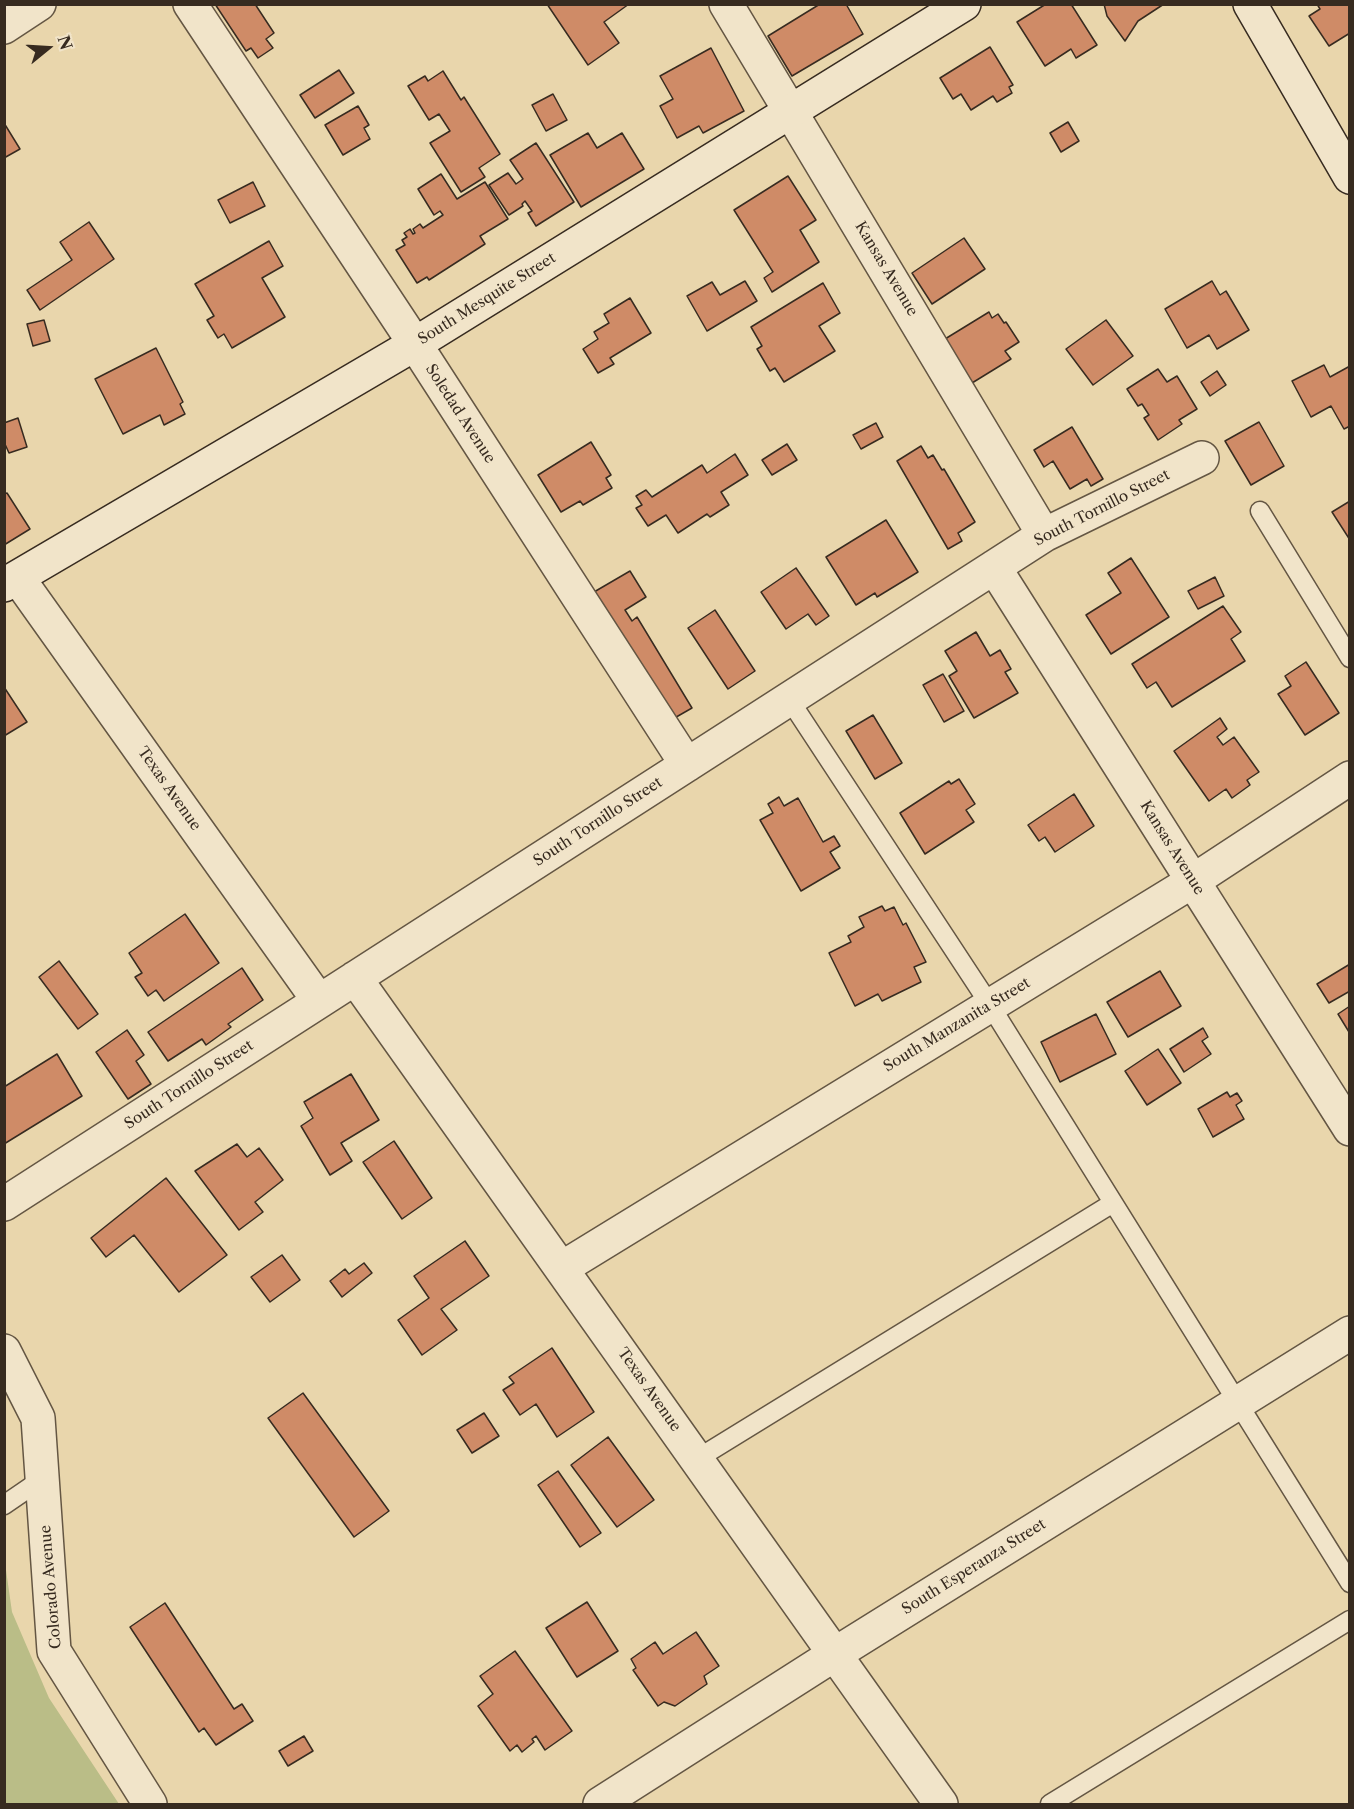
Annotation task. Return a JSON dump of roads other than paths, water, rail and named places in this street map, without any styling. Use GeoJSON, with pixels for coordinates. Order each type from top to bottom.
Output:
{"type":"FeatureCollection","features":[{"type":"Feature","properties":{"kind":"street"},"geometry":{"type":"LineString","coordinates":[[4,27],[39,4]]}},
{"type":"Feature","properties":{"kind":"street","name":"Soledad Avenue"},"geometry":{"type":"LineString","coordinates":[[190,4],[415,344],[687,765]]}},
{"type":"Feature","properties":{"kind":"street","name":"Kansas Avenue"},"geometry":{"type":"LineString","coordinates":[[726,4],[1044,535]]}},
{"type":"Feature","properties":{"kind":"street","name":"South Mesquite Street"},"geometry":{"type":"LineString","coordinates":[[11,581],[415,344],[964,4]]}},
{"type":"Feature","properties":{"kind":"street"},"geometry":{"type":"LineString","coordinates":[[1250,4],[1350,177]]}},
{"type":"Feature","properties":{"kind":"street","name":"South Tornillo Street"},"geometry":{"type":"LineString","coordinates":[[4,1204],[1044,535],[1202,458]]}},
{"type":"Feature","properties":{"kind":"street","name":"Kansas Avenue"},"geometry":{"type":"LineString","coordinates":[[994,567],[1350,1129]]}},
{"type":"Feature","properties":{"kind":"street","name":"Texas Avenue"},"geometry":{"type":"LineString","coordinates":[[11,581],[320,1001]]}},
{"type":"Feature","properties":{"kind":"street","name":"South Manzanita Street"},"geometry":{"type":"LineString","coordinates":[[562,1268],[1193,881],[1350,778]]}},
{"type":"Feature","properties":{"kind":"street","name":"Texas Avenue"},"geometry":{"type":"LineString","coordinates":[[356,978],[941,1804]]}},
{"type":"Feature","properties":{"kind":"street","name":"South Esperanza Street"},"geometry":{"type":"LineString","coordinates":[[600,1804],[835,1654],[1350,1333]]}},
{"type":"Feature","properties":{"kind":"street","name":"Colorado Avenue"},"geometry":{"type":"LineString","coordinates":[[4,1351],[38,1418],[54,1651],[150,1804]]}},
{"type":"Feature","properties":{"kind":"lane"},"geometry":{"type":"LineString","coordinates":[[1260,511],[1350,658]]}},
{"type":"Feature","properties":{"kind":"lane"},"geometry":{"type":"LineString","coordinates":[[789,699],[990,1005],[1350,1583]]}},
{"type":"Feature","properties":{"kind":"lane"},"geometry":{"type":"LineString","coordinates":[[697,1459],[1113,1203]]}},
{"type":"Feature","properties":{"kind":"lane"},"geometry":{"type":"LineString","coordinates":[[4,1505],[42,1479]]}},
{"type":"Feature","properties":{"kind":"lane"},"geometry":{"type":"LineString","coordinates":[[1050,1804],[1350,1620]]}}]}
